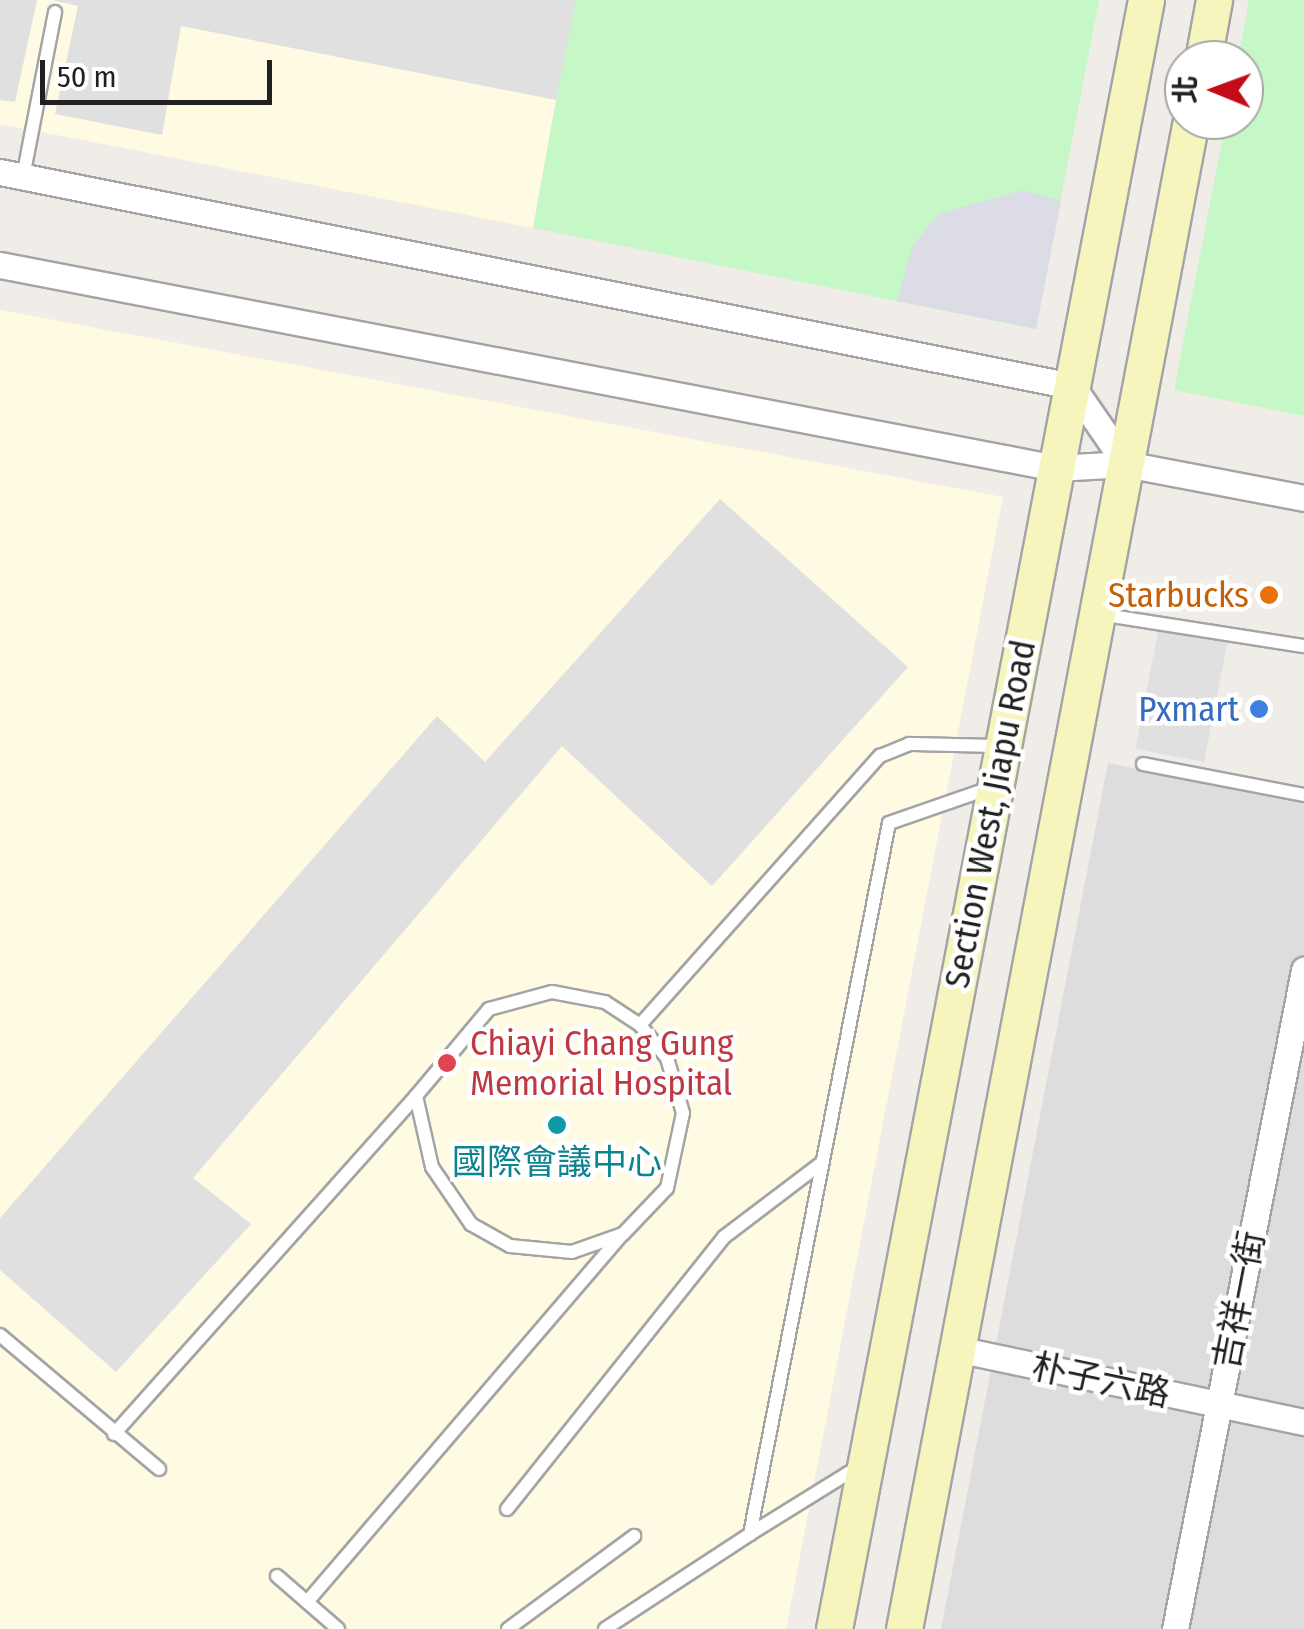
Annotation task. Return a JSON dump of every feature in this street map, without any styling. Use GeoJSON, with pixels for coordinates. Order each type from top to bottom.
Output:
{"type":"FeatureCollection","features":[{"type":"Feature","properties":{"kind":"main road","name":"Section West, Jiapu Road"},"geometry":{"type":"LineString","coordinates":[[834,1629],[1146,0]]}},
{"type":"Feature","properties":{"kind":"main road"},"geometry":{"type":"LineString","coordinates":[[1206,40],[1214,0]]}},
{"type":"Feature","properties":{"kind":"main road","name":"Section West, Jiapu Road"},"geometry":{"type":"LineString","coordinates":[[904,1629],[1187,140]]}},
{"type":"Feature","properties":{"kind":"street"},"geometry":{"type":"LineString","coordinates":[[12,174],[1072,386],[1126,464]]}},
{"type":"Feature","properties":{"kind":"street"},"geometry":{"type":"LineString","coordinates":[[0,265],[1056,468],[1126,464],[1304,498]]}},
{"type":"Feature","properties":{"kind":"street","name":"吉祥一街"},"geometry":{"type":"LineString","coordinates":[[1175,1629],[1304,970]]}},
{"type":"Feature","properties":{"kind":"street","name":"朴子六路"},"geometry":{"type":"LineString","coordinates":[[957,1350],[1304,1422]]}},
{"type":"Feature","properties":{"kind":"lane"},"geometry":{"type":"LineString","coordinates":[[12,174],[56,12]]}},
{"type":"Feature","properties":{"kind":"lane"},"geometry":{"type":"LineString","coordinates":[[1097,614],[1304,646]]}},
{"type":"Feature","properties":{"kind":"lane"},"geometry":{"type":"LineString","coordinates":[[640,1024],[880,756],[966,740],[1003,747]]}},
{"type":"Feature","properties":{"kind":"lane"},"geometry":{"type":"LineString","coordinates":[[1143,764],[1304,795]]}},
{"type":"Feature","properties":{"kind":"lane"},"geometry":{"type":"LineString","coordinates":[[750,1534],[889,823],[996,786]]}},
{"type":"Feature","properties":{"kind":"lane"},"geometry":{"type":"LineString","coordinates":[[114,1434],[489,1009],[552,992],[605,1002],[640,1024],[667,1058],[684,1113],[667,1188],[306,1602]]}},
{"type":"Feature","properties":{"kind":"lane"},"geometry":{"type":"LineString","coordinates":[[416,1096],[432,1167],[472,1224],[510,1246],[572,1252],[623,1234]]}},
{"type":"Feature","properties":{"kind":"lane"},"geometry":{"type":"LineString","coordinates":[[507,1509],[724,1238],[820,1164]]}},
{"type":"Feature","properties":{"kind":"lane"},"geometry":{"type":"LineString","coordinates":[[0,1335],[159,1469]]}},
{"type":"Feature","properties":{"kind":"lane"},"geometry":{"type":"LineString","coordinates":[[605,1629],[866,1462]]}},
{"type":"Feature","properties":{"kind":"lane"},"geometry":{"type":"LineString","coordinates":[[508,1629],[634,1536]]}},
{"type":"Feature","properties":{"kind":"lane"},"geometry":{"type":"LineString","coordinates":[[277,1576],[338,1629]]}},
{"type":"Feature","properties":{"kind":"shaded area"},"geometry":{"type":"Polygon","coordinates":[[[0,0],[574,0],[533,228],[0,124],[0,0]]]}},
{"type":"Feature","properties":{"kind":"shaded area"},"geometry":{"type":"Polygon","coordinates":[[[0,0],[37,0],[15,102],[0,100],[0,0]]]}},
{"type":"Feature","properties":{"kind":"shaded area"},"geometry":{"type":"Polygon","coordinates":[[[52,0],[576,0],[556,100],[181,26],[162,135],[55,114],[78,6],[52,0]]]}},
{"type":"Feature","properties":{"kind":"shaded area"},"geometry":{"type":"Polygon","coordinates":[[[1023,190],[1061,201],[1036,329],[897,301],[912,247],[938,214],[1023,190]]]}},
{"type":"Feature","properties":{"kind":"shaded area","name":"Chiayi Chang Gung Memorial Hospital"},"geometry":{"type":"Polygon","coordinates":[[[0,310],[1003,497],[786,1629],[0,1629],[0,310]]]}},
{"type":"Feature","properties":{"kind":"shaded area"},"geometry":{"type":"Polygon","coordinates":[[[720,499],[908,667],[712,886],[562,746],[193,1178],[251,1224],[116,1372],[0,1270],[0,1218],[437,716],[485,762],[720,499]]]}},
{"type":"Feature","properties":{"kind":"shaded area"},"geometry":{"type":"Polygon","coordinates":[[[1159,627],[1228,640],[1204,762],[1135,749],[1159,627]]]}},
{"type":"Feature","properties":{"kind":"shaded area"},"geometry":{"type":"Polygon","coordinates":[[[1108,763],[1304,803],[1304,1629],[941,1629],[1108,763]]]}},
{"type":"Feature","properties":{"kind":"green space"},"geometry":{"type":"Polygon","coordinates":[[[574,0],[1099,0],[1036,329],[533,228],[574,0]]]}},
{"type":"Feature","properties":{"kind":"green space"},"geometry":{"type":"Polygon","coordinates":[[[1249,0],[1304,0],[1304,416],[1174,390],[1222,140],[1264,140],[1264,40],[1242,40],[1249,0]]]}},
{"type":"Feature","properties":{"kind":"place","name":"Starbucks"},"geometry":{"type":"Point","coordinates":[1269,595]}},
{"type":"Feature","properties":{"kind":"place","name":"Pxmart"},"geometry":{"type":"Point","coordinates":[1259,709]}},
{"type":"Feature","properties":{"kind":"place","name":"Chiayi Chang Gung Memorial Hospital"},"geometry":{"type":"Point","coordinates":[447,1063]}},
{"type":"Feature","properties":{"kind":"place","name":"國際會議中心"},"geometry":{"type":"Point","coordinates":[557,1125]}}]}
